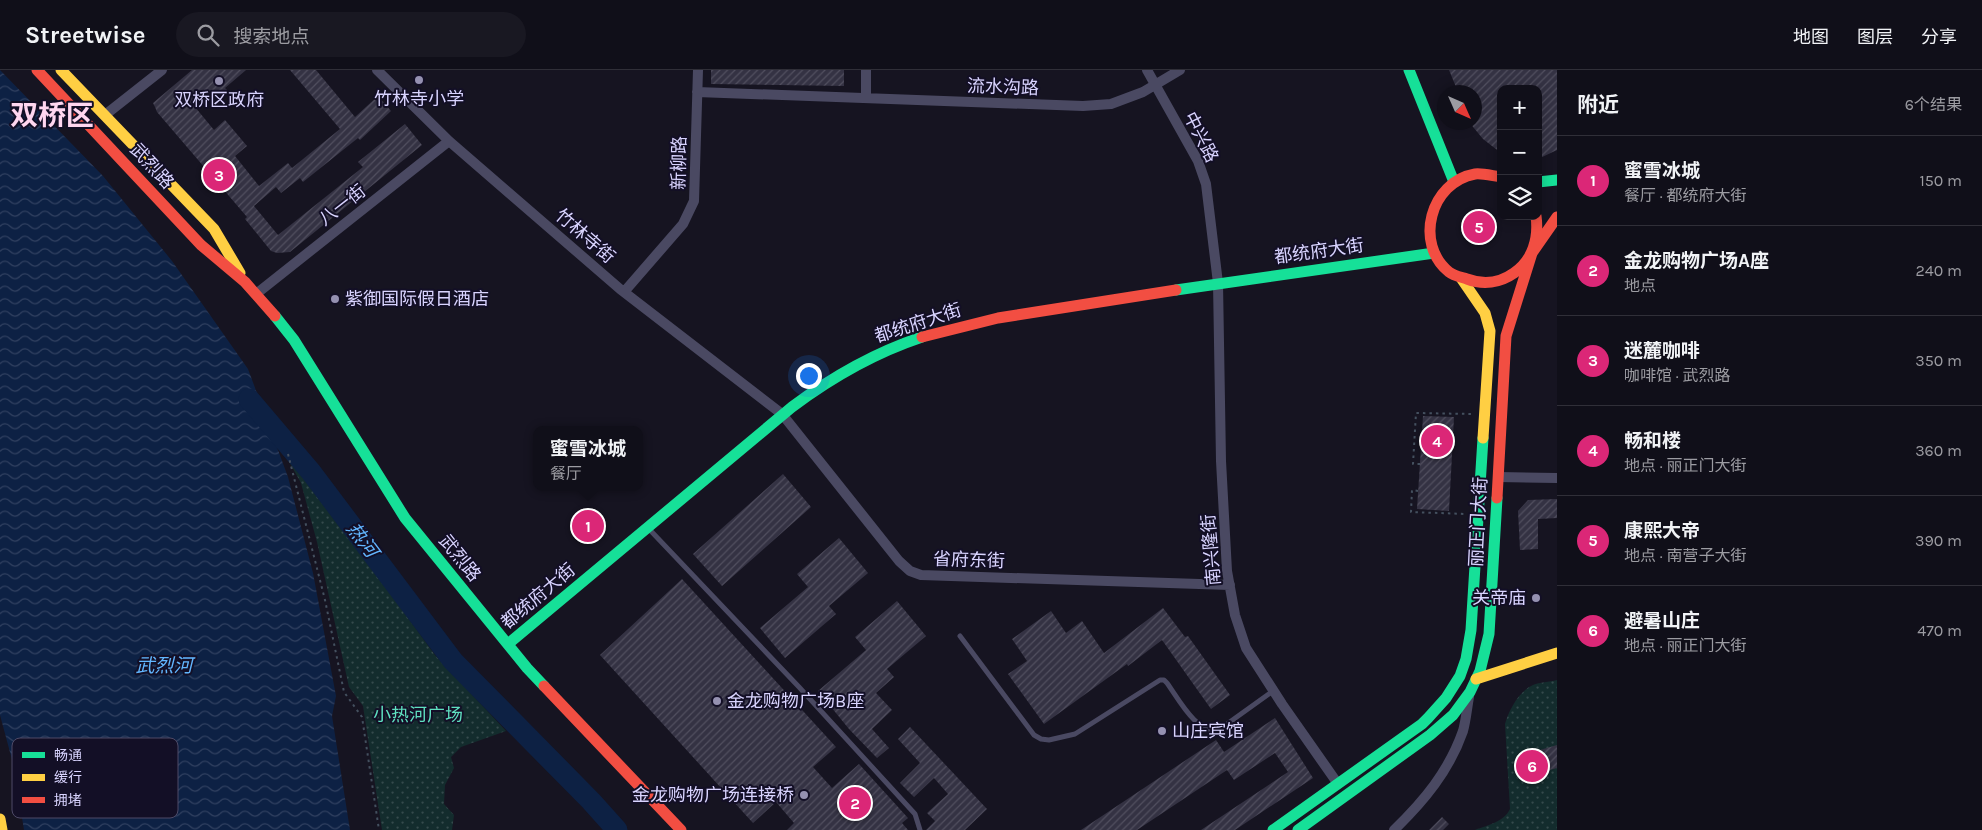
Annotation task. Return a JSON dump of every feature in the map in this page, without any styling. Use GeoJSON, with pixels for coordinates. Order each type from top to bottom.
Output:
{"type":"FeatureCollection","features":[{"type":"Feature","properties":{"kind":"main road","name":"武烈路"},"geometry":{"type":"LineString","coordinates":[[37,70],[201,245],[245,282],[256,294],[294,340],[404,518],[527,668],[681,830]]}},
{"type":"Feature","properties":{"kind":"main road","name":"武烈路"},"geometry":{"type":"LineString","coordinates":[[61,70],[214,229],[245,282]]}},
{"type":"Feature","properties":{"kind":"main road"},"geometry":{"type":"LineString","coordinates":[[1409,70],[1454,182]]}},
{"type":"Feature","properties":{"kind":"main road"},"geometry":{"type":"LineString","coordinates":[[1497,177],[1475,174],[1454,182],[1440,195],[1431,214],[1429,234],[1434,253],[1445,268],[1461,278],[1478,283],[1497,282],[1516,273],[1557,217]]}},
{"type":"Feature","properties":{"kind":"main road"},"geometry":{"type":"LineString","coordinates":[[1542,182],[1557,180]]}},
{"type":"Feature","properties":{"kind":"main road"},"geometry":{"type":"LineString","coordinates":[[1532,253],[1537,238],[1536,220]]}},
{"type":"Feature","properties":{"kind":"main road","name":"都统府大街"},"geometry":{"type":"LineString","coordinates":[[508,644],[782,414],[818,388],[865,360],[910,341],[991,318],[1218,283],[1434,253]]}},
{"type":"Feature","properties":{"kind":"main road","name":"丽正门大街"},"geometry":{"type":"LineString","coordinates":[[1298,830],[1413,748],[1452,716],[1470,693],[1483,665],[1489,634],[1506,336],[1532,253]]}},
{"type":"Feature","properties":{"kind":"main road","name":"丽正门大街"},"geometry":{"type":"LineString","coordinates":[[1272,830],[1422,724],[1441,706],[1455,687],[1464,667],[1471,630],[1490,331],[1485,313],[1461,278]]}},
{"type":"Feature","properties":{"kind":"main road"},"geometry":{"type":"LineString","coordinates":[[1476,679],[1557,653]]}},
{"type":"Feature","properties":{"kind":"main road"},"geometry":{"type":"LineString","coordinates":[[0,819],[2,830]]}},
{"type":"Feature","properties":{"kind":"street"},"geometry":{"type":"LineString","coordinates":[[105,115],[162,70]]}},
{"type":"Feature","properties":{"kind":"street","name":"竹林寺街"},"geometry":{"type":"LineString","coordinates":[[377,70],[449,141],[624,292],[782,414]]}},
{"type":"Feature","properties":{"kind":"street","name":"新柳路"},"geometry":{"type":"LineString","coordinates":[[624,292],[683,224],[694,201],[698,70]]}},
{"type":"Feature","properties":{"kind":"street"},"geometry":{"type":"LineString","coordinates":[[866,70],[866,98]]}},
{"type":"Feature","properties":{"kind":"street","name":"中兴路"},"geometry":{"type":"LineString","coordinates":[[1147,70],[1198,161],[1206,184],[1218,283]]}},
{"type":"Feature","properties":{"kind":"street","name":"流水沟路"},"geometry":{"type":"LineString","coordinates":[[697,92],[1083,106],[1111,104],[1143,92],[1180,70]]}},
{"type":"Feature","properties":{"kind":"street","name":"八一街"},"geometry":{"type":"LineString","coordinates":[[256,294],[449,141]]}},
{"type":"Feature","properties":{"kind":"street","name":"南兴隆街"},"geometry":{"type":"LineString","coordinates":[[1218,283],[1221,461],[1227,571],[1235,615],[1246,648],[1273,691],[1338,784]]}},
{"type":"Feature","properties":{"kind":"street","name":"省府东街"},"geometry":{"type":"LineString","coordinates":[[782,414],[899,561],[910,571],[921,575],[1230,585]]}},
{"type":"Feature","properties":{"kind":"street"},"geometry":{"type":"LineString","coordinates":[[1498,477],[1557,478]]}},
{"type":"Feature","properties":{"kind":"street"},"geometry":{"type":"LineString","coordinates":[[1394,830],[1432,792],[1447,767],[1463,730],[1470,693]]}},
{"type":"Feature","properties":{"kind":"lane"},"geometry":{"type":"LineString","coordinates":[[647,527],[799,687],[915,814],[920,830]]}},
{"type":"Feature","properties":{"kind":"lane"},"geometry":{"type":"LineString","coordinates":[[960,636],[1034,735],[1041,739],[1049,740],[1075,734],[1160,680],[1164,680],[1200,726],[1214,731],[1220,729],[1273,691]]}},
{"type":"Feature","properties":{"kind":"path"},"geometry":{"type":"LineString","coordinates":[[1420,464],[1413,464],[1416,413],[1484,414]]}},
{"type":"Feature","properties":{"kind":"path"},"geometry":{"type":"LineString","coordinates":[[288,454],[325,600],[344,692],[362,717],[379,830]]}},
{"type":"Feature","properties":{"kind":"path"},"geometry":{"type":"LineString","coordinates":[[1418,491],[1412,490],[1411,512],[1479,515]]}},
{"type":"Feature","properties":{"kind":"green space","name":"小热河广场"},"geometry":{"type":"Polygon","coordinates":[[[271,429],[435,655],[506,731],[461,747],[451,757],[454,768],[445,785],[444,804],[454,815],[452,830],[382,830],[363,706],[349,687],[317,542],[301,483],[271,429]]]}},
{"type":"Feature","properties":{"kind":"green space"},"geometry":{"type":"Polygon","coordinates":[[[1557,680],[1557,830],[1475,830],[1500,820],[1510,809],[1505,724],[1512,707],[1519,696],[1533,685],[1557,680]]]}},
{"type":"Feature","properties":{"kind":"water","name":"武烈河"},"geometry":{"type":"Polygon","coordinates":[[[0,70],[103,176],[172,261],[248,369],[288,477],[313,573],[336,696],[332,716],[350,830],[24,830],[22,818],[178,818],[178,738],[12,738],[12,760],[0,715],[0,70]]]}},
{"type":"Feature","properties":{"kind":"building"},"geometry":{"type":"Polygon","coordinates":[[[192,70],[246,70],[225,88],[227,90],[218,97],[213,91],[195,107],[214,130],[225,120],[247,146],[235,156],[259,186],[288,163],[292,168],[340,129],[290,70],[316,70],[355,117],[378,96],[391,111],[360,140],[358,138],[303,182],[300,178],[281,193],[276,187],[254,206],[278,235],[363,167],[358,162],[405,124],[422,145],[290,252],[277,253],[271,251],[245,219],[247,217],[157,112],[153,103],[192,70]]]}},
{"type":"Feature","properties":{"kind":"building"},"geometry":{"type":"Polygon","coordinates":[[[711,70],[844,70],[844,86],[711,84],[711,70]]]}},
{"type":"Feature","properties":{"kind":"building"},"geometry":{"type":"Polygon","coordinates":[[[1449,70],[1557,70],[1557,150],[1542,157],[1542,85],[1497,85],[1497,150],[1483,139],[1476,130],[1482,130],[1482,85],[1455,85],[1449,70]]]}},
{"type":"Feature","properties":{"kind":"building"},"geometry":{"type":"Polygon","coordinates":[[[1423,416],[1454,417],[1449,511],[1417,509],[1423,416]]]}},
{"type":"Feature","properties":{"kind":"building"},"geometry":{"type":"Polygon","coordinates":[[[783,474],[811,507],[722,586],[693,554],[783,474]]]}},
{"type":"Feature","properties":{"kind":"building"},"geometry":{"type":"Polygon","coordinates":[[[1557,499],[1557,518],[1538,519],[1538,549],[1520,550],[1518,511],[1528,500],[1557,499]]]}},
{"type":"Feature","properties":{"kind":"building"},"geometry":{"type":"Polygon","coordinates":[[[839,538],[868,573],[829,606],[836,614],[785,658],[760,628],[808,587],[797,574],[839,538]]]}},
{"type":"Feature","properties":{"kind":"building","name":"金龙购物广场B座"},"geometry":{"type":"Polygon","coordinates":[[[682,579],[836,747],[813,767],[832,788],[859,764],[908,818],[902,823],[908,830],[787,830],[794,823],[776,802],[753,823],[600,655],[682,579]]]}},
{"type":"Feature","properties":{"kind":"building"},"geometry":{"type":"Polygon","coordinates":[[[897,601],[926,636],[887,669],[894,677],[876,693],[892,710],[872,729],[889,748],[877,758],[849,729],[818,691],[866,650],[855,637],[897,601]]]}},
{"type":"Feature","properties":{"kind":"building"},"geometry":{"type":"Polygon","coordinates":[[[1163,608],[1185,637],[1188,636],[1230,695],[1211,709],[1162,640],[1044,724],[1008,674],[1027,661],[1012,639],[1051,611],[1066,633],[1082,621],[1104,653],[1163,608]]]}},
{"type":"Feature","properties":{"kind":"building"},"geometry":{"type":"Polygon","coordinates":[[[1275,718],[1313,778],[1235,830],[1201,830],[1288,772],[1275,753],[1234,780],[1227,770],[1137,830],[1081,830],[1216,740],[1224,752],[1275,718]]]}},
{"type":"Feature","properties":{"kind":"building"},"geometry":{"type":"Polygon","coordinates":[[[910,727],[987,809],[965,830],[926,830],[935,821],[927,813],[948,794],[934,778],[914,797],[900,783],[920,763],[898,739],[910,727]]]}},
{"type":"Feature","properties":{"kind":"building"},"geometry":{"type":"Polygon","coordinates":[[[1557,745],[1557,768],[1546,771],[1540,750],[1557,745]]]}},
{"type":"Feature","properties":{"kind":"building"},"geometry":{"type":"Polygon","coordinates":[[[1442,817],[1449,824],[1443,830],[1429,830],[1442,817]]]}},
{"type":"Feature","properties":{"kind":"waterway","name":"热河"},"geometry":{"type":"LineString","coordinates":[[249,399],[311,472],[453,661],[591,801],[617,830]]}},
{"type":"Feature","properties":{"kind":"traffic: fast"},"geometry":{"type":"LineString","coordinates":[[1409,70],[1454,182]]}},
{"type":"Feature","properties":{"kind":"traffic: fast"},"geometry":{"type":"LineString","coordinates":[[1542,182],[1557,180]]}},
{"type":"Feature","properties":{"kind":"traffic: fast"},"geometry":{"type":"LineString","coordinates":[[1176,290],[1434,253]]}},
{"type":"Feature","properties":{"kind":"traffic: fast"},"geometry":{"type":"LineString","coordinates":[[275,316],[294,340],[405,518],[527,668],[544,686]]}},
{"type":"Feature","properties":{"kind":"traffic: fast"},"geometry":{"type":"LineString","coordinates":[[508,644],[792,407],[822,386],[870,358],[922,337]]}},
{"type":"Feature","properties":{"kind":"traffic: fast"},"geometry":{"type":"LineString","coordinates":[[1273,830],[1422,724],[1446,698],[1460,676],[1466,659],[1471,630],[1483,438]]}},
{"type":"Feature","properties":{"kind":"traffic: fast"},"geometry":{"type":"LineString","coordinates":[[1298,830],[1430,735],[1453,715],[1470,692],[1480,671],[1489,634],[1497,498]]}},
{"type":"Feature","properties":{"kind":"traffic: slow"},"geometry":{"type":"LineString","coordinates":[[61,70],[214,229],[240,273]]}},
{"type":"Feature","properties":{"kind":"traffic: slow"},"geometry":{"type":"LineString","coordinates":[[1461,278],[1485,313],[1490,331],[1483,438]]}},
{"type":"Feature","properties":{"kind":"traffic: slow"},"geometry":{"type":"LineString","coordinates":[[1476,679],[1557,653]]}},
{"type":"Feature","properties":{"kind":"traffic: slow"},"geometry":{"type":"LineString","coordinates":[[0,819],[2,830]]}},
{"type":"Feature","properties":{"kind":"traffic: jam"},"geometry":{"type":"LineString","coordinates":[[37,70],[201,245],[245,282],[275,316]]}},
{"type":"Feature","properties":{"kind":"traffic: jam"},"geometry":{"type":"LineString","coordinates":[[1497,176],[1475,174],[1460,179],[1447,189],[1438,201],[1432,216],[1430,231],[1432,246],[1438,260],[1449,272],[1473,281],[1491,282],[1503,279],[1521,268],[1530,255],[1535,240],[1536,220]]}},
{"type":"Feature","properties":{"kind":"traffic: jam"},"geometry":{"type":"LineString","coordinates":[[1497,498],[1506,336],[1532,253],[1557,217]]}},
{"type":"Feature","properties":{"kind":"traffic: jam"},"geometry":{"type":"LineString","coordinates":[[922,337],[998,318],[1176,290]]}},
{"type":"Feature","properties":{"kind":"traffic: jam"},"geometry":{"type":"LineString","coordinates":[[544,686],[681,830]]}},
{"type":"Feature","properties":{"kind":"place","name":"竹林寺小学"},"geometry":{"type":"Point","coordinates":[419,80]}},
{"type":"Feature","properties":{"kind":"place","name":"双桥区政府"},"geometry":{"type":"Point","coordinates":[219,81]}},
{"type":"Feature","properties":{"kind":"place","name":"迷麓咖啡"},"geometry":{"type":"Point","coordinates":[219,175]}},
{"type":"Feature","properties":{"kind":"place","name":"康熙大帝"},"geometry":{"type":"Point","coordinates":[1479,227]}},
{"type":"Feature","properties":{"kind":"place","name":"紫御国际假日酒店"},"geometry":{"type":"Point","coordinates":[335,299]}},
{"type":"Feature","properties":{"kind":"place","name":"畅和楼"},"geometry":{"type":"Point","coordinates":[1437,441]}},
{"type":"Feature","properties":{"kind":"place","name":"蜜雪冰城"},"geometry":{"type":"Point","coordinates":[588,526]}},
{"type":"Feature","properties":{"kind":"place","name":"关帝庙"},"geometry":{"type":"Point","coordinates":[1536,598]}},
{"type":"Feature","properties":{"kind":"place","name":"金龙购物广场B座"},"geometry":{"type":"Point","coordinates":[717,701]}},
{"type":"Feature","properties":{"kind":"place","name":"山庄宾馆"},"geometry":{"type":"Point","coordinates":[1162,731]}},
{"type":"Feature","properties":{"kind":"place","name":"避暑山庄"},"geometry":{"type":"Point","coordinates":[1532,766]}},
{"type":"Feature","properties":{"kind":"place","name":"金龙购物广场连接桥"},"geometry":{"type":"Point","coordinates":[804,795]}},
{"type":"Feature","properties":{"kind":"place","name":"金龙购物广场A座"},"geometry":{"type":"Point","coordinates":[855,803]}},
{"type":"Feature","properties":{"kind":"district","name":"双桥区"},"geometry":{"type":"Point","coordinates":[52,115]}}]}
